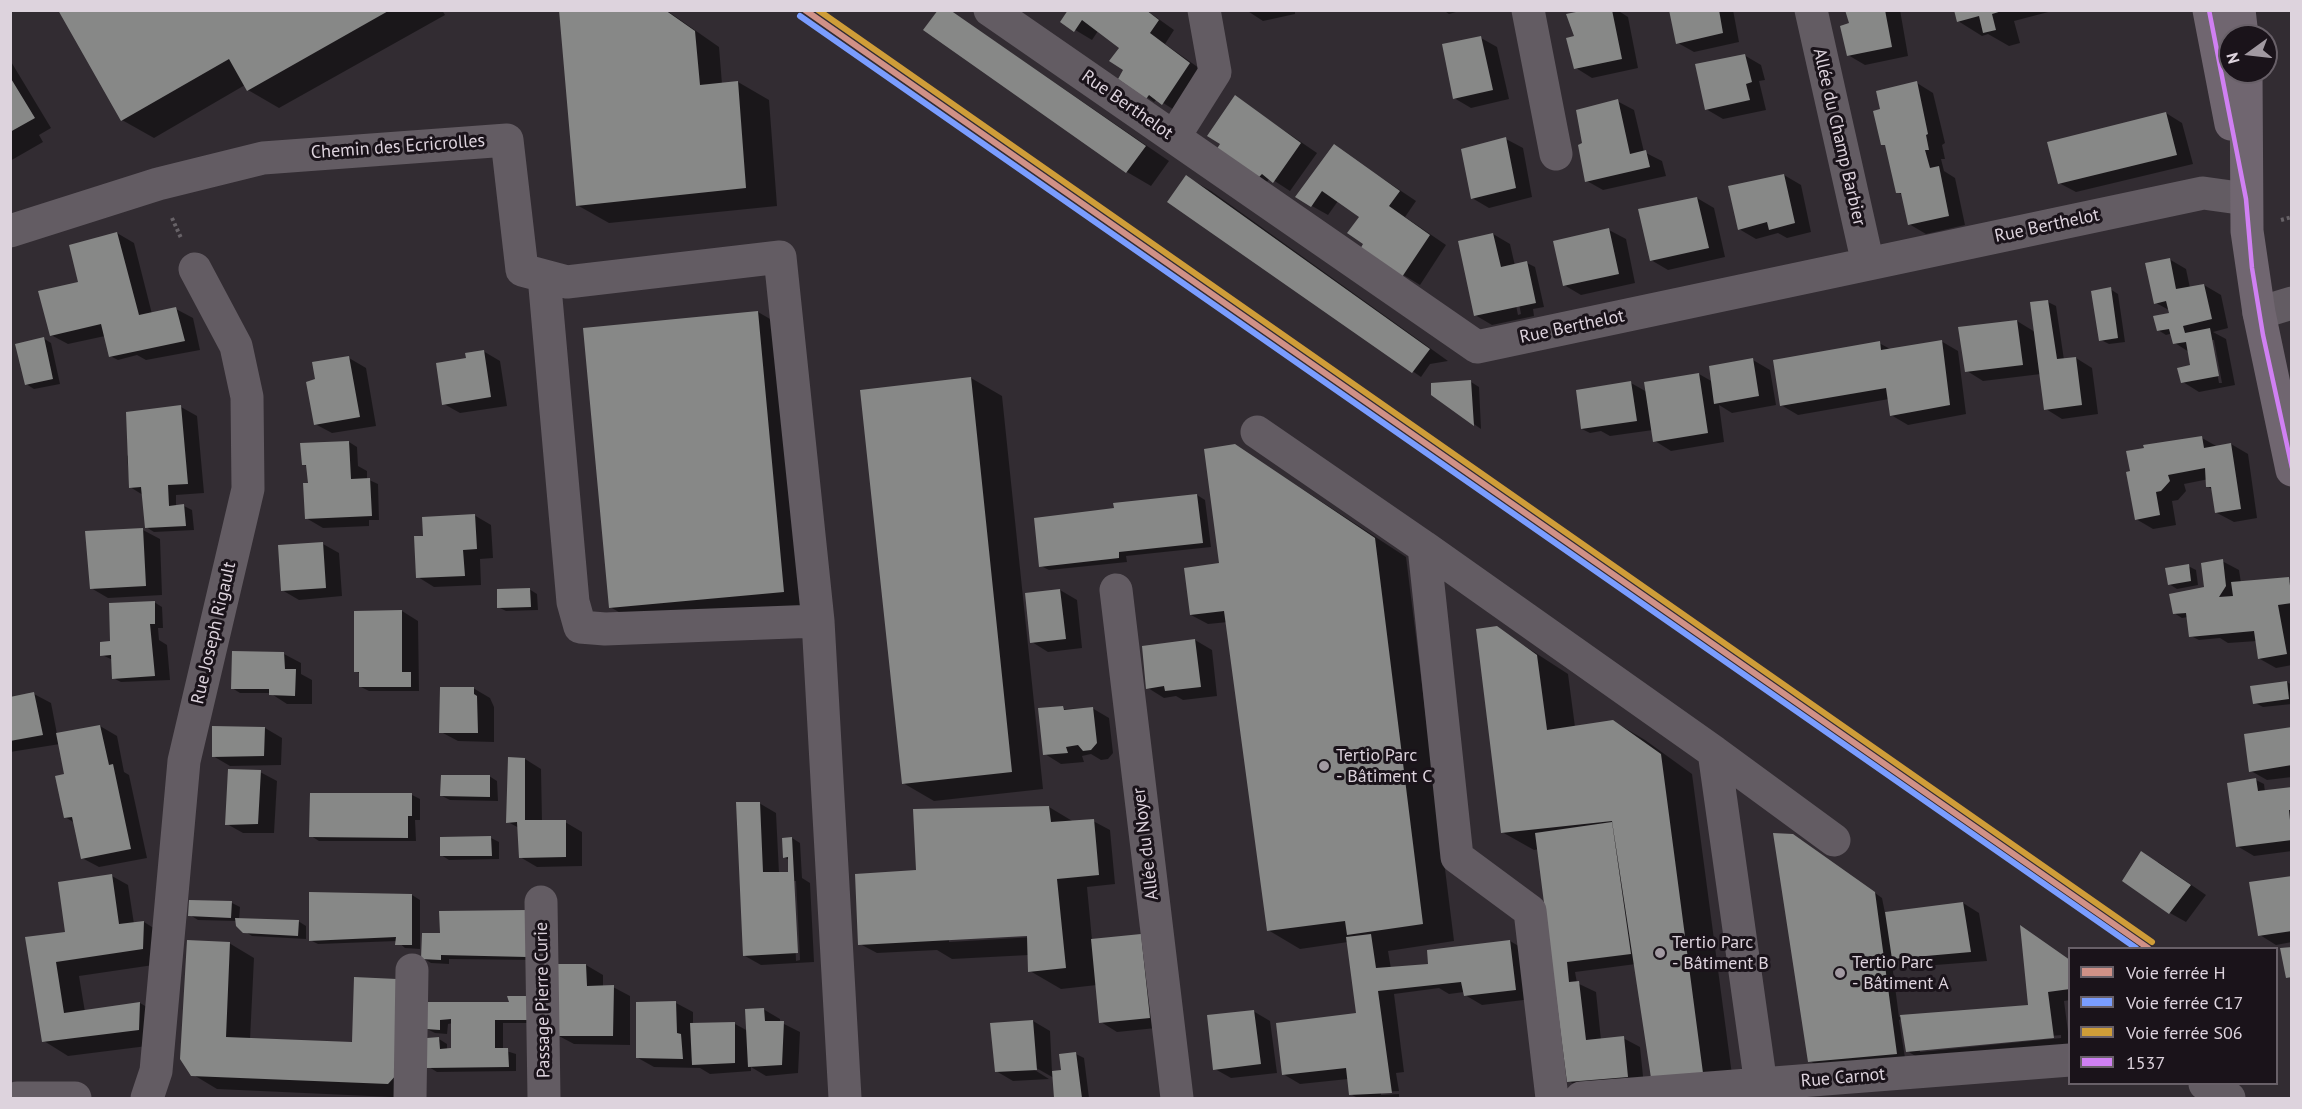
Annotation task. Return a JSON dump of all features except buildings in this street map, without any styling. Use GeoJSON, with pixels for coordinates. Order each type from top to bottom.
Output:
{"type":"FeatureCollection","features":[{"type":"Feature","properties":{"kind":"main road"},"geometry":{"type":"LineString","coordinates":[[2209,10],[2246,199]]}},
{"type":"Feature","properties":{"kind":"main road"},"geometry":{"type":"LineString","coordinates":[[2246,84],[2247,231],[2259,313],[2292,470]]}},
{"type":"Feature","properties":{"kind":"street","name":"Rue Berthelot"},"geometry":{"type":"LineString","coordinates":[[990,10],[1477,347],[2203,193],[2246,199]]}},
{"type":"Feature","properties":{"kind":"street"},"geometry":{"type":"LineString","coordinates":[[1174,137],[1215,72],[1204,10]]}},
{"type":"Feature","properties":{"kind":"street"},"geometry":{"type":"LineString","coordinates":[[1528,10],[1556,154]]}},
{"type":"Feature","properties":{"kind":"street","name":"Allée du Champ Barbier"},"geometry":{"type":"LineString","coordinates":[[1811,10],[1868,264]]}},
{"type":"Feature","properties":{"kind":"street","name":"Chemin des Ecricrolles"},"geometry":{"type":"LineString","coordinates":[[10,231],[158,184],[263,158],[507,140],[522,270],[567,282],[780,257],[818,621]]}},
{"type":"Feature","properties":{"kind":"street","name":"Rue Joseph Rigault"},"geometry":{"type":"LineString","coordinates":[[147,1098],[156,1071],[184,761],[248,489],[247,397],[236,346],[195,268]]}},
{"type":"Feature","properties":{"kind":"street"},"geometry":{"type":"LineString","coordinates":[[544,276],[573,602],[580,627],[605,629],[818,621],[845,1098]]}},
{"type":"Feature","properties":{"kind":"street"},"geometry":{"type":"LineString","coordinates":[[2259,313],[2292,303]]}},
{"type":"Feature","properties":{"kind":"street"},"geometry":{"type":"LineString","coordinates":[[1257,432],[1714,752],[1834,840]]}},
{"type":"Feature","properties":{"kind":"street"},"geometry":{"type":"LineString","coordinates":[[1424,547],[1457,857],[1530,911],[1552,1098]]}},
{"type":"Feature","properties":{"kind":"street","name":"Allée du Noyer"},"geometry":{"type":"LineString","coordinates":[[1116,590],[1177,1098]]}},
{"type":"Feature","properties":{"kind":"street"},"geometry":{"type":"LineString","coordinates":[[1714,752],[1761,1084]]}},
{"type":"Feature","properties":{"kind":"street","name":"Passage Pierre Curie"},"geometry":{"type":"LineString","coordinates":[[541,902],[544,1098]]}},
{"type":"Feature","properties":{"kind":"street"},"geometry":{"type":"LineString","coordinates":[[410,1098],[412,970]]}},
{"type":"Feature","properties":{"kind":"street","name":"Rue Carnot"},"geometry":{"type":"LineString","coordinates":[[1593,1098],[2068,1060]]}},
{"type":"Feature","properties":{"kind":"street"},"geometry":{"type":"LineString","coordinates":[[2208,1085],[2229,1098]]}},
{"type":"Feature","properties":{"kind":"street"},"geometry":{"type":"LineString","coordinates":[[17,1098],[75,1098]]}},
{"type":"Feature","properties":{"kind":"path"},"geometry":{"type":"LineString","coordinates":[[158,184],[195,268]]}},
{"type":"Feature","properties":{"kind":"rail line","name":"H"},"geometry":{"type":"LineString","coordinates":[[805,10],[2147,947]]}},
{"type":"Feature","properties":{"kind":"rail line","name":"S06"},"geometry":{"type":"LineString","coordinates":[[818,10],[2152,942]]}},
{"type":"Feature","properties":{"kind":"rail line","name":"C17"},"geometry":{"type":"LineString","coordinates":[[800,16],[2135,947]]}},
{"type":"Feature","properties":{"kind":"transit line","name":"1537"},"geometry":{"type":"LineString","coordinates":[[2209,10],[2246,199],[2252,268],[2263,335],[2292,468]]}},
{"type":"Feature","properties":{"kind":"place","name":"Tertio Parc - Bâtiment C"},"geometry":{"type":"Point","coordinates":[1324,766]}},
{"type":"Feature","properties":{"kind":"place","name":"Tertio Parc - Bâtiment B"},"geometry":{"type":"Point","coordinates":[1660,953]}},
{"type":"Feature","properties":{"kind":"place","name":"Tertio Parc - Bâtiment A"},"geometry":{"type":"Point","coordinates":[1840,973]}}]}
